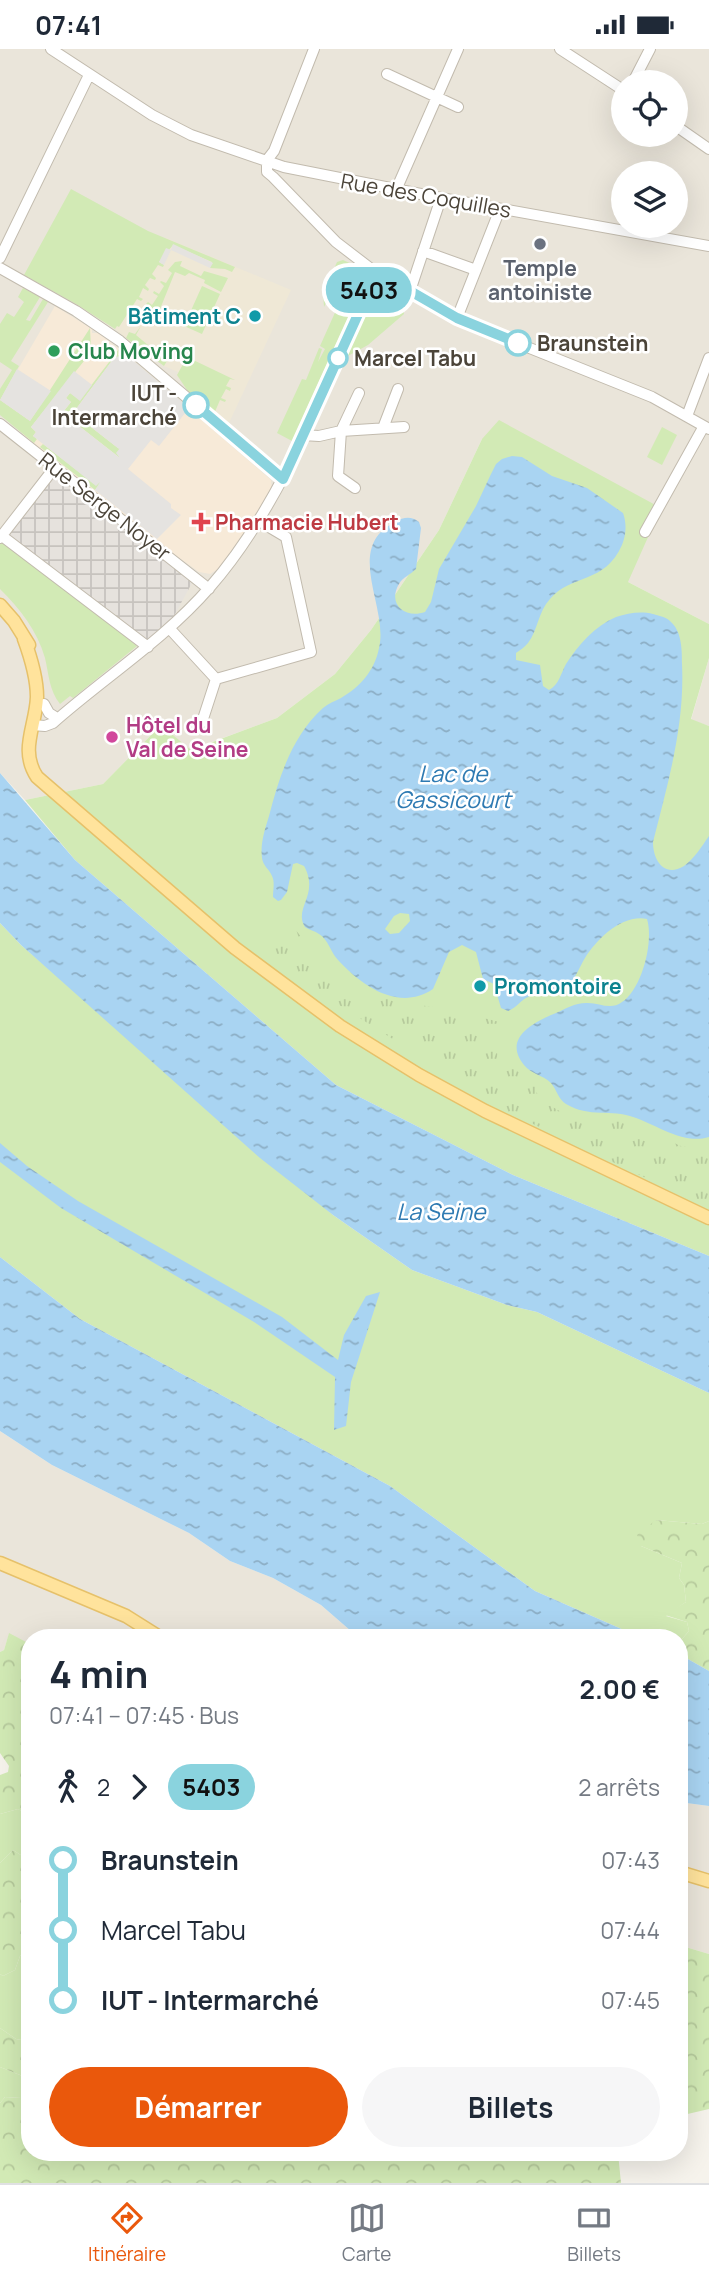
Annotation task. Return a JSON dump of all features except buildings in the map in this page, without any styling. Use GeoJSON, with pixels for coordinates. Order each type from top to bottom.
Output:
{"type":"FeatureCollection","features":[{"type":"Feature","properties":{"kind":"main road"},"geometry":{"type":"LineString","coordinates":[[0,605],[14,621],[24,639],[34,667],[39,718],[28,747],[29,760],[37,777],[49,788],[235,948],[340,1026],[407,1068],[496,1117],[709,1218]]}},
{"type":"Feature","properties":{"kind":"main road"},"geometry":{"type":"LineString","coordinates":[[0,1563],[97,1605],[143,1629]]}},
{"type":"Feature","properties":{"kind":"main road"},"geometry":{"type":"LineString","coordinates":[[688,1875],[709,1881]]}},
{"type":"Feature","properties":{"kind":"street","name":"Rue des Coquilles"},"geometry":{"type":"LineString","coordinates":[[51,49],[152,115],[191,135],[298,171],[709,246]]}},
{"type":"Feature","properties":{"kind":"street"},"geometry":{"type":"LineString","coordinates":[[314,49],[274,151],[267,160],[267,171],[336,242],[379,275],[457,318],[652,397],[706,428],[645,532]]}},
{"type":"Feature","properties":{"kind":"street"},"geometry":{"type":"LineString","coordinates":[[396,190],[458,49]]}},
{"type":"Feature","properties":{"kind":"street"},"geometry":{"type":"LineString","coordinates":[[560,49],[611,82]]}},
{"type":"Feature","properties":{"kind":"street"},"geometry":{"type":"LineString","coordinates":[[639,70],[650,49]]}},
{"type":"Feature","properties":{"kind":"street"},"geometry":{"type":"LineString","coordinates":[[387,74],[458,107]]}},
{"type":"Feature","properties":{"kind":"street"},"geometry":{"type":"LineString","coordinates":[[0,258],[89,75]]}},
{"type":"Feature","properties":{"kind":"street"},"geometry":{"type":"LineString","coordinates":[[688,134],[709,149]]}},
{"type":"Feature","properties":{"kind":"street"},"geometry":{"type":"LineString","coordinates":[[410,291],[441,198]]}},
{"type":"Feature","properties":{"kind":"street"},"geometry":{"type":"LineString","coordinates":[[457,318],[500,209]]}},
{"type":"Feature","properties":{"kind":"street"},"geometry":{"type":"LineString","coordinates":[[423,251],[476,270]]}},
{"type":"Feature","properties":{"kind":"street"},"geometry":{"type":"LineString","coordinates":[[0,268],[76,311],[120,341],[283,479]]}},
{"type":"Feature","properties":{"kind":"street"},"geometry":{"type":"LineString","coordinates":[[39,718],[50,725],[170,629],[209,589],[259,521],[283,479],[370,288],[379,275]]}},
{"type":"Feature","properties":{"kind":"street"},"geometry":{"type":"LineString","coordinates":[[687,416],[709,358]]}},
{"type":"Feature","properties":{"kind":"street"},"geometry":{"type":"LineString","coordinates":[[383,428],[398,389]]}},
{"type":"Feature","properties":{"kind":"street"},"geometry":{"type":"LineString","coordinates":[[355,488],[338,475],[341,431],[359,393]]}},
{"type":"Feature","properties":{"kind":"street","name":"Rue Serge Noyer"},"geometry":{"type":"LineString","coordinates":[[0,424],[209,589]]}},
{"type":"Feature","properties":{"kind":"street"},"geometry":{"type":"LineString","coordinates":[[303,435],[319,436],[341,431],[404,427]]}},
{"type":"Feature","properties":{"kind":"street"},"geometry":{"type":"LineString","coordinates":[[55,467],[1,537],[148,647]]}},
{"type":"Feature","properties":{"kind":"street"},"geometry":{"type":"LineString","coordinates":[[216,679],[311,652],[286,537],[259,521]]}},
{"type":"Feature","properties":{"kind":"street"},"geometry":{"type":"LineString","coordinates":[[170,629],[216,679]]}},
{"type":"Feature","properties":{"kind":"street"},"geometry":{"type":"LineString","coordinates":[[202,722],[216,679]]}},
{"type":"Feature","properties":{"kind":"street"},"geometry":{"type":"LineString","coordinates":[[39,718],[49,713],[58,717]]}},
{"type":"Feature","properties":{"kind":"shaded area"},"geometry":{"type":"Polygon","coordinates":[[[0,49],[709,49],[709,624],[628,582],[482,439],[439,530],[371,630],[335,674],[277,718],[190,750],[161,725],[103,784],[25,800],[0,773],[0,49]]]}},
{"type":"Feature","properties":{"kind":"shaded area"},"geometry":{"type":"Polygon","coordinates":[[[166,238],[291,290],[228,425],[187,390],[177,375],[178,372],[164,366],[156,358],[149,357],[115,329],[155,264],[166,238]]]}},
{"type":"Feature","properties":{"kind":"shaded area"},"geometry":{"type":"Polygon","coordinates":[[[173,244],[213,263],[210,268],[171,250],[173,244]]]}},
{"type":"Feature","properties":{"kind":"shaded area"},"geometry":{"type":"Polygon","coordinates":[[[166,248],[171,250],[164,265],[159,262],[166,248]]]}},
{"type":"Feature","properties":{"kind":"shaded area"},"geometry":{"type":"Polygon","coordinates":[[[55,306],[119,349],[271,480],[272,490],[221,567],[210,574],[199,572],[147,535],[21,436],[30,421],[0,400],[55,306]]]}},
{"type":"Feature","properties":{"kind":"shaded area"},"geometry":{"type":"Polygon","coordinates":[[[119,349],[189,408],[159,446],[151,440],[128,469],[181,515],[157,539],[95,490],[100,482],[96,486],[33,436],[36,432],[31,427],[74,371],[92,385],[80,401],[70,393],[66,398],[71,402],[59,417],[61,419],[65,415],[120,458],[116,453],[120,448],[73,413],[114,358],[119,356],[119,349]]]}},
{"type":"Feature","properties":{"kind":"shaded area"},"geometry":{"type":"Polygon","coordinates":[[[17,369],[51,391],[30,421],[0,400],[17,369]]]}},
{"type":"Feature","properties":{"kind":"shaded area"},"geometry":{"type":"Polygon","coordinates":[[[55,472],[192,583],[174,616],[147,640],[5,538],[55,472]]]}},
{"type":"Feature","properties":{"kind":"shaded area"},"geometry":{"type":"Polygon","coordinates":[[[709,658],[709,726],[691,720],[709,658]]]}},
{"type":"Feature","properties":{"kind":"shaded area"},"geometry":{"type":"Polygon","coordinates":[[[0,1431],[52,1465],[189,1533],[230,1561],[273,1578],[321,1605],[349,1629],[21,1629],[21,1640],[9,1634],[4,1650],[0,1652],[0,1431]]]}},
{"type":"Feature","properties":{"kind":"shaded area"},"geometry":{"type":"Polygon","coordinates":[[[688,1803],[709,1806],[709,1954],[688,1948],[688,1803]]]}},
{"type":"Feature","properties":{"kind":"green space"},"geometry":{"type":"Polygon","coordinates":[[[71,189],[148,231],[235,267],[232,272],[210,268],[212,262],[173,245],[159,262],[163,267],[158,265],[152,274],[155,280],[150,278],[145,285],[148,291],[143,288],[139,297],[143,299],[137,299],[132,307],[135,312],[130,310],[115,329],[24,275],[71,189]]]}},
{"type":"Feature","properties":{"kind":"green space"},"geometry":{"type":"Polygon","coordinates":[[[343,260],[356,266],[365,280],[292,441],[277,433],[302,379],[306,380],[319,348],[322,349],[318,362],[325,349],[320,346],[342,297],[331,292],[324,307],[323,294],[337,262],[343,260]]]}},
{"type":"Feature","properties":{"kind":"green space"},"geometry":{"type":"Polygon","coordinates":[[[182,261],[180,266],[201,276],[204,271],[228,278],[221,292],[204,283],[205,280],[189,273],[185,276],[175,272],[160,309],[154,314],[157,323],[140,315],[145,315],[151,307],[146,304],[148,302],[152,305],[158,296],[153,293],[154,291],[159,294],[164,286],[160,282],[166,283],[172,273],[168,270],[175,262],[182,261]]]}},
{"type":"Feature","properties":{"kind":"green space"},"geometry":{"type":"Polygon","coordinates":[[[202,286],[220,294],[202,334],[184,326],[202,286]]]}},
{"type":"Feature","properties":{"kind":"green space"},"geometry":{"type":"Polygon","coordinates":[[[389,286],[388,289],[402,294],[404,314],[368,345],[344,358],[377,287],[389,286]]]}},
{"type":"Feature","properties":{"kind":"green space"},"geometry":{"type":"Polygon","coordinates":[[[23,288],[40,297],[26,320],[30,321],[43,299],[48,302],[11,361],[19,366],[0,400],[0,389],[12,370],[0,362],[0,324],[7,313],[14,317],[24,302],[18,297],[23,288]]]}},
{"type":"Feature","properties":{"kind":"green space"},"geometry":{"type":"Polygon","coordinates":[[[141,326],[136,335],[167,361],[164,366],[126,338],[129,332],[135,334],[141,326]]]}},
{"type":"Feature","properties":{"kind":"green space"},"geometry":{"type":"Polygon","coordinates":[[[90,328],[91,348],[89,351],[85,349],[79,357],[84,361],[31,427],[36,432],[33,436],[37,439],[34,443],[0,415],[0,400],[30,421],[90,328]]]}},
{"type":"Feature","properties":{"kind":"green space"},"geometry":{"type":"Polygon","coordinates":[[[119,349],[118,355],[124,360],[114,358],[73,413],[118,448],[123,445],[117,453],[120,458],[65,415],[61,419],[59,417],[71,402],[66,398],[70,393],[80,400],[119,349]]]}},
{"type":"Feature","properties":{"kind":"green space"},"geometry":{"type":"Polygon","coordinates":[[[187,357],[235,380],[230,379],[226,386],[231,388],[230,391],[226,389],[221,398],[226,400],[220,400],[214,414],[187,390],[177,375],[187,357]]]}},
{"type":"Feature","properties":{"kind":"green space"},"geometry":{"type":"Polygon","coordinates":[[[499,420],[661,508],[628,582],[709,624],[709,658],[691,719],[709,726],[709,1256],[513,1175],[336,1085],[75,860],[25,800],[103,784],[161,725],[191,750],[277,718],[335,674],[371,630],[439,530],[482,439],[499,420]]]}},
{"type":"Feature","properties":{"kind":"green space"},"geometry":{"type":"Polygon","coordinates":[[[662,427],[677,435],[662,465],[647,457],[662,427]]]}},
{"type":"Feature","properties":{"kind":"green space"},"geometry":{"type":"Polygon","coordinates":[[[43,444],[96,485],[100,481],[100,484],[95,490],[40,447],[43,444]]]}},
{"type":"Feature","properties":{"kind":"green space"},"geometry":{"type":"Polygon","coordinates":[[[3,538],[137,646],[73,698],[70,696],[60,704],[51,688],[45,658],[33,629],[0,589],[0,542],[3,538]]]}},
{"type":"Feature","properties":{"kind":"green space"},"geometry":{"type":"Polygon","coordinates":[[[0,923],[21,945],[333,1215],[412,1270],[507,1305],[537,1312],[709,1393],[709,1521],[702,1524],[656,1520],[641,1546],[682,1563],[679,1578],[684,1585],[686,1602],[666,1616],[687,1622],[689,1631],[622,1629],[535,1591],[390,1486],[80,1319],[0,1257],[0,923]]]}},
{"type":"Feature","properties":{"kind":"green space"},"geometry":{"type":"Polygon","coordinates":[[[293,927],[343,986],[405,1003],[454,1010],[499,1022],[497,1059],[533,1081],[539,1099],[563,1113],[626,1121],[683,1147],[709,1141],[709,1208],[506,1111],[259,954],[293,927]]]}},
{"type":"Feature","properties":{"kind":"green space"},"geometry":{"type":"Polygon","coordinates":[[[656,1520],[702,1524],[709,1521],[709,1671],[688,1659],[687,1622],[665,1615],[686,1602],[684,1585],[679,1578],[682,1563],[641,1546],[637,1535],[656,1520]]]}},
{"type":"Feature","properties":{"kind":"green space"},"geometry":{"type":"Polygon","coordinates":[[[9,1633],[21,1639],[21,1811],[18,1809],[0,1814],[0,1775],[8,1772],[9,1766],[0,1753],[0,1652],[4,1650],[9,1633]]]}},
{"type":"Feature","properties":{"kind":"green space"},"geometry":{"type":"Polygon","coordinates":[[[18,1809],[21,1811],[21,1855],[13,1850],[0,1863],[0,1814],[18,1809]]]}},
{"type":"Feature","properties":{"kind":"green space"},"geometry":{"type":"Polygon","coordinates":[[[13,1850],[21,1855],[21,1955],[15,1970],[3,1976],[0,1974],[0,1863],[13,1850]]]}},
{"type":"Feature","properties":{"kind":"green space"},"geometry":{"type":"Polygon","coordinates":[[[688,1948],[709,1954],[709,2109],[688,2114],[688,1948]]]}},
{"type":"Feature","properties":{"kind":"green space"},"geometry":{"type":"Polygon","coordinates":[[[20,1956],[21,2040],[0,2028],[0,1974],[3,1976],[15,1970],[20,1956]]]}},
{"type":"Feature","properties":{"kind":"green space"},"geometry":{"type":"Polygon","coordinates":[[[0,2028],[21,2040],[21,2075],[0,2067],[0,2028]]]}},
{"type":"Feature","properties":{"kind":"green space"},"geometry":{"type":"Polygon","coordinates":[[[0,2067],[21,2075],[21,2098],[5,2097],[0,2103],[0,2067]]]}},
{"type":"Feature","properties":{"kind":"green space"},"geometry":{"type":"Polygon","coordinates":[[[5,2097],[21,2098],[21,2161],[619,2161],[621,2183],[0,2183],[0,2103],[5,2097]]]}},
{"type":"Feature","properties":{"kind":"water","name":"Lac de Gassicourt"},"geometry":{"type":"Polygon","coordinates":[[[522,457],[552,476],[587,488],[623,513],[625,525],[622,545],[615,557],[597,573],[568,585],[550,599],[531,638],[516,653],[516,660],[540,665],[543,686],[549,690],[582,643],[601,625],[616,617],[639,613],[661,616],[672,623],[680,637],[682,687],[678,732],[653,842],[658,861],[671,870],[688,863],[709,836],[709,1137],[700,1139],[680,1136],[625,1115],[575,1108],[563,1102],[548,1080],[527,1068],[518,1055],[519,1039],[530,1026],[539,1021],[578,1004],[613,1006],[629,996],[645,964],[649,939],[647,919],[628,920],[611,929],[590,951],[571,982],[557,990],[527,997],[508,1011],[501,1008],[494,984],[483,979],[476,952],[462,945],[449,952],[433,989],[420,995],[394,997],[358,979],[338,960],[322,936],[305,927],[302,914],[309,885],[304,866],[293,864],[287,892],[281,900],[273,897],[273,878],[263,861],[262,847],[264,831],[288,758],[312,719],[325,706],[348,694],[360,683],[377,656],[380,632],[371,579],[372,547],[380,533],[395,522],[407,518],[419,522],[421,528],[416,569],[401,582],[395,598],[400,608],[405,611],[418,614],[425,612],[431,602],[439,569],[476,506],[496,464],[502,459],[522,457]],[[400,913],[394,916],[385,929],[390,934],[399,933],[410,921],[409,914],[400,913]]]}},
{"type":"Feature","properties":{"kind":"water","name":"La Seine"},"geometry":{"type":"Polygon","coordinates":[[[0,773],[75,860],[336,1085],[513,1175],[709,1256],[709,1393],[537,1312],[507,1305],[412,1270],[333,1215],[260,1158],[21,945],[0,923],[0,773]]]}},
{"type":"Feature","properties":{"kind":"water"},"geometry":{"type":"Polygon","coordinates":[[[0,1143],[27,1166],[78,1201],[282,1317],[338,1360],[344,1335],[366,1296],[380,1292],[351,1382],[346,1426],[334,1430],[335,1377],[254,1322],[61,1208],[0,1162],[0,1143]]]}},
{"type":"Feature","properties":{"kind":"water"},"geometry":{"type":"Polygon","coordinates":[[[0,1257],[80,1319],[390,1486],[535,1591],[622,1629],[349,1629],[321,1605],[273,1578],[230,1561],[189,1533],[52,1465],[0,1431],[0,1257]]]}},
{"type":"Feature","properties":{"kind":"water"},"geometry":{"type":"Polygon","coordinates":[[[688,1659],[709,1671],[709,1806],[688,1803],[688,1659]]]}},
{"type":"Feature","properties":{"kind":"bus line","name":"5403"},"geometry":{"type":"LineString","coordinates":[[196,405],[283,479],[370,288],[379,275],[467,323],[518,343]]}},
{"type":"Feature","properties":{"kind":"place","name":"Temple antoiniste"},"geometry":{"type":"Point","coordinates":[540,244]}},
{"type":"Feature","properties":{"kind":"place","name":"Bâtiment C"},"geometry":{"type":"Point","coordinates":[255,316]}},
{"type":"Feature","properties":{"kind":"place","name":"Braunstein"},"geometry":{"type":"Point","coordinates":[518,343]}},
{"type":"Feature","properties":{"kind":"place","name":"Club Moving"},"geometry":{"type":"Point","coordinates":[54,351]}},
{"type":"Feature","properties":{"kind":"place","name":"Marcel Tabu"},"geometry":{"type":"Point","coordinates":[338,358]}},
{"type":"Feature","properties":{"kind":"place","name":"IUT - Intermarché"},"geometry":{"type":"Point","coordinates":[196,405]}},
{"type":"Feature","properties":{"kind":"place","name":"Pharmacie Hubert"},"geometry":{"type":"Point","coordinates":[201,522]}},
{"type":"Feature","properties":{"kind":"place","name":"Hôtel du Val de Seine"},"geometry":{"type":"Point","coordinates":[112,737]}},
{"type":"Feature","properties":{"kind":"place","name":"Promontoire"},"geometry":{"type":"Point","coordinates":[480,986]}}]}
